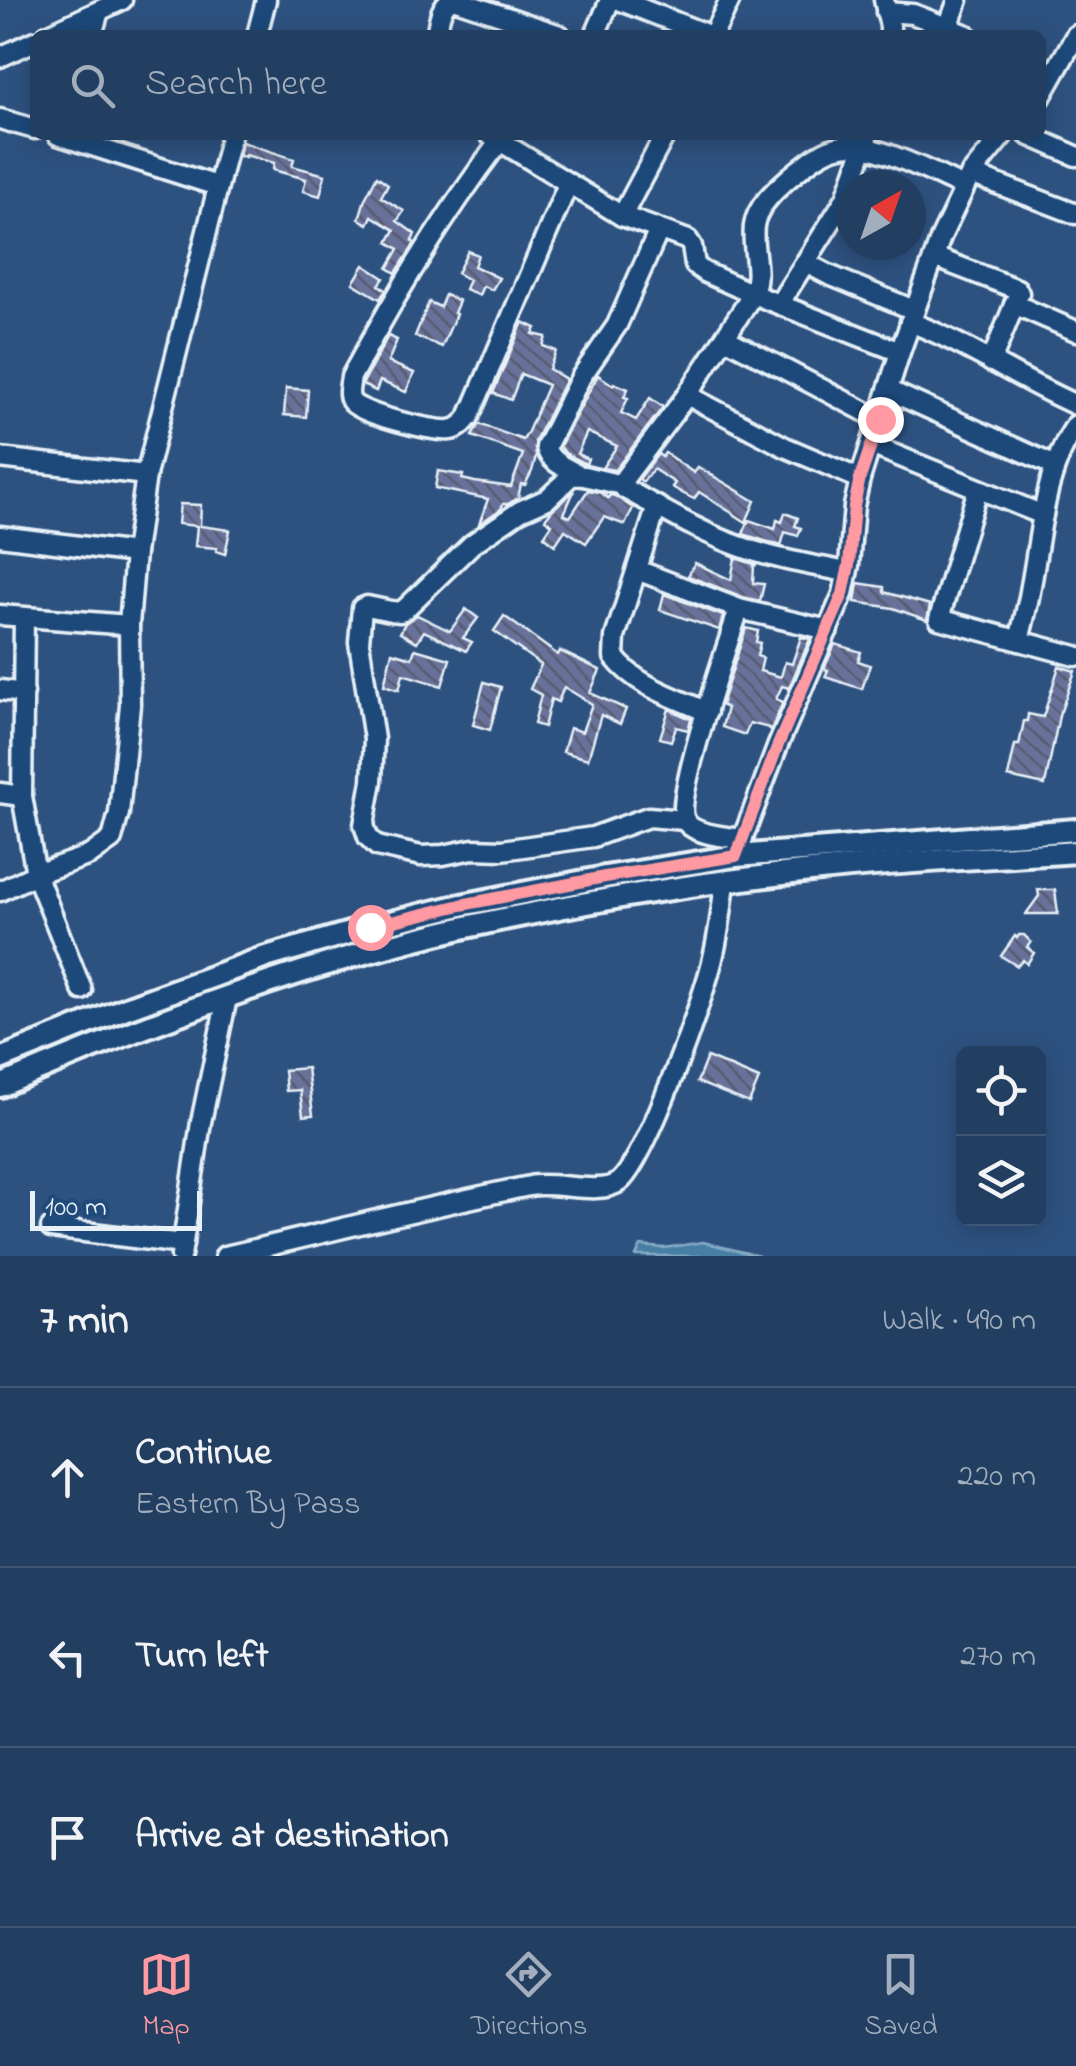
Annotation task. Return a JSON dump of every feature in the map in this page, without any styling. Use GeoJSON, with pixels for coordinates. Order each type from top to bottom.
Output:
{"type":"FeatureCollection","features":[{"type":"Feature","properties":{"kind":"main road"},"geometry":{"type":"LineString","coordinates":[[0,1059],[266,957],[461,905],[740,848],[1076,830]]}},
{"type":"Feature","properties":{"kind":"main road"},"geometry":{"type":"LineString","coordinates":[[0,1086],[152,1023],[384,948],[466,927],[633,895],[812,870],[1076,852]]}},
{"type":"Feature","properties":{"kind":"street"},"geometry":{"type":"LineString","coordinates":[[58,30],[122,0]]}},
{"type":"Feature","properties":{"kind":"street"},"geometry":{"type":"LineString","coordinates":[[258,30],[266,0]]}},
{"type":"Feature","properties":{"kind":"street"},"geometry":{"type":"LineString","coordinates":[[437,30],[446,3],[453,0],[545,30]]}},
{"type":"Feature","properties":{"kind":"street"},"geometry":{"type":"LineString","coordinates":[[598,30],[610,0]]}},
{"type":"Feature","properties":{"kind":"street"},"geometry":{"type":"LineString","coordinates":[[618,0],[698,30]]}},
{"type":"Feature","properties":{"kind":"street"},"geometry":{"type":"LineString","coordinates":[[714,30],[730,0]]}},
{"type":"Feature","properties":{"kind":"street"},"geometry":{"type":"LineString","coordinates":[[948,27],[958,0]]}},
{"type":"Feature","properties":{"kind":"street"},"geometry":{"type":"LineString","coordinates":[[885,6],[955,30]]}},
{"type":"Feature","properties":{"kind":"street"},"geometry":{"type":"LineString","coordinates":[[93,30],[99,11]]}},
{"type":"Feature","properties":{"kind":"street"},"geometry":{"type":"LineString","coordinates":[[1048,70],[1070,57],[1076,35]]}},
{"type":"Feature","properties":{"kind":"street"},"geometry":{"type":"LineString","coordinates":[[0,57],[30,43]]}},
{"type":"Feature","properties":{"kind":"street"},"geometry":{"type":"LineString","coordinates":[[0,119],[30,128]]}},
{"type":"Feature","properties":{"kind":"street"},"geometry":{"type":"LineString","coordinates":[[75,140],[217,186]]}},
{"type":"Feature","properties":{"kind":"street"},"geometry":{"type":"LineString","coordinates":[[0,891],[90,856],[112,839],[119,813],[130,705],[129,626],[134,553],[146,476],[229,140]]}},
{"type":"Feature","properties":{"kind":"street"},"geometry":{"type":"LineString","coordinates":[[494,140],[410,270],[351,377],[351,402],[360,409],[423,427],[448,431],[461,427],[469,417],[568,184]]}},
{"type":"Feature","properties":{"kind":"street"},"geometry":{"type":"LineString","coordinates":[[498,140],[622,216],[688,240],[698,269],[900,352]]}},
{"type":"Feature","properties":{"kind":"street"},"geometry":{"type":"LineString","coordinates":[[622,216],[662,140]]}},
{"type":"Feature","properties":{"kind":"street"},"geometry":{"type":"LineString","coordinates":[[739,609],[694,752],[683,814],[697,830],[740,848],[778,745],[843,594],[860,478],[912,316],[952,209],[998,140]]}},
{"type":"Feature","properties":{"kind":"street"},"geometry":{"type":"LineString","coordinates":[[1039,140],[1076,156]]}},
{"type":"Feature","properties":{"kind":"street"},"geometry":{"type":"LineString","coordinates":[[779,304],[846,198],[859,142]]}},
{"type":"Feature","properties":{"kind":"street"},"geometry":{"type":"LineString","coordinates":[[622,484],[753,294],[758,282],[754,226],[759,211],[784,182],[829,149],[859,142],[1076,214]]}},
{"type":"Feature","properties":{"kind":"street"},"geometry":{"type":"LineString","coordinates":[[660,230],[617,326],[581,377],[547,452],[552,460],[577,474],[622,484],[736,545],[848,572]]}},
{"type":"Feature","properties":{"kind":"street"},"geometry":{"type":"LineString","coordinates":[[934,257],[1014,287],[1018,293],[991,362]]}},
{"type":"Feature","properties":{"kind":"street"},"geometry":{"type":"LineString","coordinates":[[806,262],[1076,405]]}},
{"type":"Feature","properties":{"kind":"street"},"geometry":{"type":"LineString","coordinates":[[1014,304],[1076,331]]}},
{"type":"Feature","properties":{"kind":"street"},"geometry":{"type":"LineString","coordinates":[[726,338],[880,419]]}},
{"type":"Feature","properties":{"kind":"street"},"geometry":{"type":"LineString","coordinates":[[888,390],[1056,466]]}},
{"type":"Feature","properties":{"kind":"street"},"geometry":{"type":"LineString","coordinates":[[687,395],[785,446],[860,478]]}},
{"type":"Feature","properties":{"kind":"street"},"geometry":{"type":"LineString","coordinates":[[1019,641],[1056,466],[1076,425]]}},
{"type":"Feature","properties":{"kind":"street"},"geometry":{"type":"LineString","coordinates":[[871,445],[1043,516]]}},
{"type":"Feature","properties":{"kind":"street"},"geometry":{"type":"LineString","coordinates":[[0,458],[146,476]]}},
{"type":"Feature","properties":{"kind":"street"},"geometry":{"type":"LineString","coordinates":[[577,474],[547,499],[472,544],[400,612],[362,608],[358,642],[374,740],[364,825],[377,846],[422,856],[578,840],[648,816],[685,820]]}},
{"type":"Feature","properties":{"kind":"street"},"geometry":{"type":"LineString","coordinates":[[978,489],[939,619],[1076,656]]}},
{"type":"Feature","properties":{"kind":"street"},"geometry":{"type":"LineString","coordinates":[[657,506],[615,637],[614,656],[625,671],[642,682],[707,712]]}},
{"type":"Feature","properties":{"kind":"street"},"geometry":{"type":"LineString","coordinates":[[0,536],[134,553]]}},
{"type":"Feature","properties":{"kind":"street"},"geometry":{"type":"LineString","coordinates":[[637,570],[739,609],[828,630]]}},
{"type":"Feature","properties":{"kind":"street"},"geometry":{"type":"LineString","coordinates":[[0,615],[129,626]]}},
{"type":"Feature","properties":{"kind":"street"},"geometry":{"type":"LineString","coordinates":[[24,618],[22,796],[36,874],[82,990]]}},
{"type":"Feature","properties":{"kind":"street"},"geometry":{"type":"LineString","coordinates":[[0,690],[24,693]]}},
{"type":"Feature","properties":{"kind":"street"},"geometry":{"type":"LineString","coordinates":[[0,793],[22,796]]}},
{"type":"Feature","properties":{"kind":"street"},"geometry":{"type":"LineString","coordinates":[[225,1256],[540,1184],[603,1188],[616,1185],[648,1135],[690,1028],[713,960],[725,882]]}},
{"type":"Feature","properties":{"kind":"street"},"geometry":{"type":"LineString","coordinates":[[52,1228],[182,1250],[201,1122],[227,998]]}},
{"type":"Feature","properties":{"kind":"water"},"geometry":{"type":"Polygon","coordinates":[[[703,1242],[759,1256],[636,1256],[641,1246],[664,1248],[703,1242]]]}},
{"type":"Feature","properties":{"kind":"building"},"geometry":{"type":"Polygon","coordinates":[[[242,142],[294,159],[292,166],[325,175],[320,196],[303,191],[306,179],[273,170],[274,163],[239,156],[242,142]]]}},
{"type":"Feature","properties":{"kind":"building"},"geometry":{"type":"Polygon","coordinates":[[[377,176],[388,184],[381,197],[404,211],[397,221],[415,234],[415,243],[396,273],[388,268],[399,249],[388,242],[395,230],[372,216],[368,224],[359,219],[377,176]]]}},
{"type":"Feature","properties":{"kind":"building"},"geometry":{"type":"Polygon","coordinates":[[[468,251],[478,255],[474,266],[499,278],[492,290],[483,286],[479,295],[465,289],[469,280],[457,273],[468,251]]]}},
{"type":"Feature","properties":{"kind":"building"},"geometry":{"type":"Polygon","coordinates":[[[364,265],[384,278],[379,285],[386,290],[380,299],[353,283],[364,265]]]}},
{"type":"Feature","properties":{"kind":"building"},"geometry":{"type":"Polygon","coordinates":[[[445,295],[459,301],[442,347],[415,336],[429,302],[440,307],[445,295]]]}},
{"type":"Feature","properties":{"kind":"building"},"geometry":{"type":"Polygon","coordinates":[[[523,322],[536,328],[533,334],[546,337],[543,346],[556,351],[549,369],[566,379],[535,441],[532,471],[525,485],[521,484],[518,498],[503,504],[479,524],[488,499],[435,488],[438,471],[511,487],[523,454],[472,436],[479,424],[523,440],[527,434],[548,385],[521,374],[511,400],[493,393],[523,322]]]}},
{"type":"Feature","properties":{"kind":"building"},"geometry":{"type":"Polygon","coordinates":[[[388,336],[397,340],[388,362],[414,373],[406,392],[380,381],[376,391],[362,385],[388,336]]]}},
{"type":"Feature","properties":{"kind":"building"},"geometry":{"type":"Polygon","coordinates":[[[598,375],[628,389],[621,413],[636,420],[650,398],[663,407],[615,470],[602,468],[617,446],[587,432],[577,454],[588,459],[586,464],[560,446],[598,375]]]}},
{"type":"Feature","properties":{"kind":"building"},"geometry":{"type":"Polygon","coordinates":[[[286,388],[308,390],[306,417],[284,415],[286,388]]]}},
{"type":"Feature","properties":{"kind":"building"},"geometry":{"type":"Polygon","coordinates":[[[665,453],[694,473],[698,467],[755,501],[746,522],[699,492],[694,499],[682,493],[672,487],[675,483],[653,469],[643,482],[639,479],[658,454],[662,457],[665,453]]]}},
{"type":"Feature","properties":{"kind":"building"},"geometry":{"type":"Polygon","coordinates":[[[588,490],[608,498],[615,496],[633,508],[625,525],[604,517],[586,543],[565,530],[555,545],[544,536],[552,524],[545,519],[574,491],[564,514],[570,517],[588,490]]]}},
{"type":"Feature","properties":{"kind":"building"},"geometry":{"type":"Polygon","coordinates":[[[180,504],[201,505],[200,526],[230,530],[225,554],[217,548],[195,546],[197,526],[178,524],[180,504]]]}},
{"type":"Feature","properties":{"kind":"building"},"geometry":{"type":"Polygon","coordinates":[[[785,513],[798,518],[795,526],[801,528],[798,536],[785,532],[781,546],[743,534],[749,520],[775,529],[777,520],[782,522],[785,513]]]}},
{"type":"Feature","properties":{"kind":"building"},"geometry":{"type":"Polygon","coordinates":[[[735,558],[757,565],[753,583],[764,584],[760,601],[688,576],[695,563],[731,580],[735,558]]]}},
{"type":"Feature","properties":{"kind":"building"},"geometry":{"type":"Polygon","coordinates":[[[858,583],[884,587],[884,592],[930,605],[927,620],[893,608],[855,602],[858,583]]]}},
{"type":"Feature","properties":{"kind":"building"},"geometry":{"type":"Polygon","coordinates":[[[664,594],[723,616],[719,630],[660,610],[664,594]]]}},
{"type":"Feature","properties":{"kind":"building"},"geometry":{"type":"Polygon","coordinates":[[[466,609],[478,618],[463,638],[472,642],[466,651],[424,631],[417,642],[400,633],[405,623],[417,615],[450,631],[466,609]]]}},
{"type":"Feature","properties":{"kind":"building"},"geometry":{"type":"Polygon","coordinates":[[[504,616],[558,655],[560,651],[600,670],[590,693],[626,709],[620,724],[601,715],[588,759],[563,752],[570,728],[582,732],[592,704],[564,687],[558,702],[551,699],[544,727],[534,724],[541,695],[530,689],[541,665],[494,631],[504,616]]]}},
{"type":"Feature","properties":{"kind":"building"},"geometry":{"type":"Polygon","coordinates":[[[746,628],[758,631],[757,656],[763,658],[760,671],[781,677],[785,662],[792,664],[801,637],[810,639],[789,688],[782,686],[776,699],[783,702],[771,730],[750,723],[745,735],[722,727],[727,708],[721,705],[746,628]]]}},
{"type":"Feature","properties":{"kind":"building"},"geometry":{"type":"Polygon","coordinates":[[[835,644],[861,652],[858,661],[870,665],[862,689],[825,677],[828,670],[824,669],[835,644]]]}},
{"type":"Feature","properties":{"kind":"building"},"geometry":{"type":"Polygon","coordinates":[[[415,649],[450,659],[442,686],[403,674],[399,690],[384,685],[392,652],[412,658],[415,649]]]}},
{"type":"Feature","properties":{"kind":"building"},"geometry":{"type":"Polygon","coordinates":[[[1059,666],[1075,671],[1060,711],[1045,785],[1008,777],[1024,721],[1028,714],[1043,717],[1059,666]]]}},
{"type":"Feature","properties":{"kind":"building"},"geometry":{"type":"Polygon","coordinates":[[[484,682],[501,687],[490,730],[473,725],[484,682]]]}},
{"type":"Feature","properties":{"kind":"building"},"geometry":{"type":"Polygon","coordinates":[[[669,709],[691,719],[688,730],[676,727],[671,741],[660,738],[669,709]]]}},
{"type":"Feature","properties":{"kind":"building"},"geometry":{"type":"Polygon","coordinates":[[[1038,890],[1055,890],[1058,914],[1026,914],[1039,896],[1038,890]]]}},
{"type":"Feature","properties":{"kind":"building"},"geometry":{"type":"Polygon","coordinates":[[[1019,935],[1031,942],[1027,947],[1034,953],[1027,964],[1023,960],[1017,966],[1001,956],[1019,935]]]}},
{"type":"Feature","properties":{"kind":"building"},"geometry":{"type":"Polygon","coordinates":[[[707,1057],[759,1079],[749,1103],[697,1082],[707,1057]]]}},
{"type":"Feature","properties":{"kind":"building"},"geometry":{"type":"Polygon","coordinates":[[[307,1068],[313,1115],[303,1116],[300,1090],[286,1091],[284,1070],[307,1068]]]}},
{"type":"Feature","properties":{"kind":"route"},"geometry":{"type":"LineString","coordinates":[[370,927],[605,877],[736,856],[778,745],[843,594],[854,506],[880,419]]}}]}
